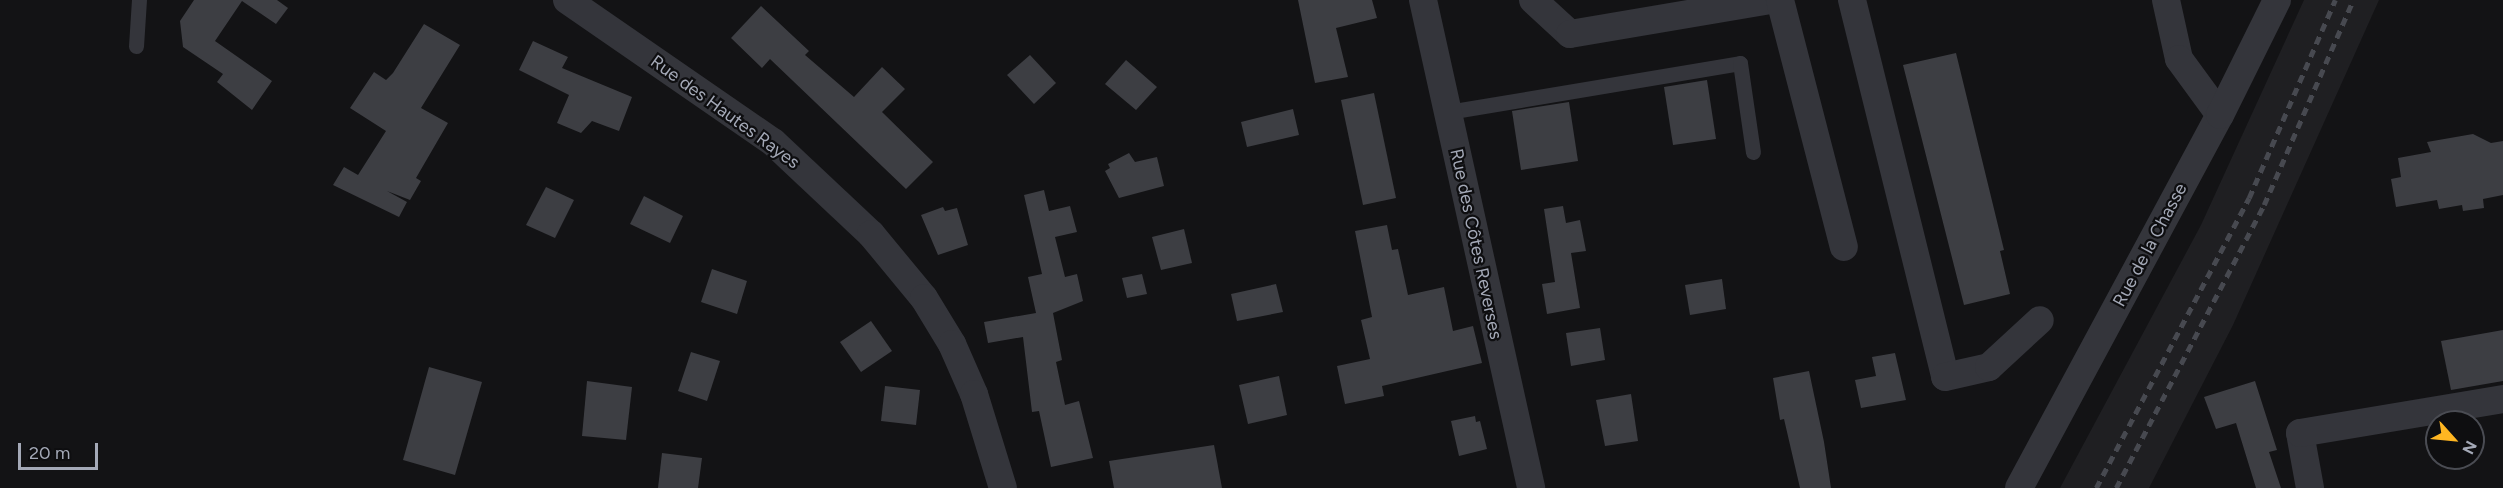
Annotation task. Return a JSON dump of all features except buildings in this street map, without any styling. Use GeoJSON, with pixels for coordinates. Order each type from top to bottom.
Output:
{"type":"FeatureCollection","features":[{"type":"Feature","properties":{"kind":"street","name":"Rue des Hautes Rayes"},"geometry":{"type":"LineString","coordinates":[[567,0],[772,141],[871,234],[924,298],[952,344],[974,394],[1003,488]]}},
{"type":"Feature","properties":{"kind":"street","name":"Rue des Côtes Reverses"},"geometry":{"type":"LineString","coordinates":[[1423,0],[1531,488]]}},
{"type":"Feature","properties":{"kind":"street"},"geometry":{"type":"LineString","coordinates":[[1533,0],[1570,34],[1709,6],[1772,0]]}},
{"type":"Feature","properties":{"kind":"street"},"geometry":{"type":"LineString","coordinates":[[1780,0],[1844,247]]}},
{"type":"Feature","properties":{"kind":"street"},"geometry":{"type":"LineString","coordinates":[[1852,0],[1945,377],[1989,367],[2040,320]]}},
{"type":"Feature","properties":{"kind":"street"},"geometry":{"type":"LineString","coordinates":[[2166,0],[2179,59],[2220,115]]}},
{"type":"Feature","properties":{"kind":"street","name":"Rue de la Chasse"},"geometry":{"type":"LineString","coordinates":[[2019,488],[2220,115],[2277,0]]}},
{"type":"Feature","properties":{"kind":"street"},"geometry":{"type":"LineString","coordinates":[[2310,488],[2300,433],[2503,399]]}},
{"type":"Feature","properties":{"kind":"lane"},"geometry":{"type":"LineString","coordinates":[[136,46],[139,0]]}},
{"type":"Feature","properties":{"kind":"lane"},"geometry":{"type":"LineString","coordinates":[[1448,112],[1740,63],[1753,152]]}},
{"type":"Feature","properties":{"kind":"shaded area"},"geometry":{"type":"Polygon","coordinates":[[[2304,0],[2379,0],[2233,325],[2149,488],[2060,488],[2201,225],[2304,0]]]}},
{"type":"Feature","properties":{"kind":"railway"},"geometry":{"type":"LineString","coordinates":[[2096,488],[2249,198],[2335,0]]}},
{"type":"Feature","properties":{"kind":"railway"},"geometry":{"type":"LineString","coordinates":[[2116,488],[2264,205],[2353,0]]}}]}
